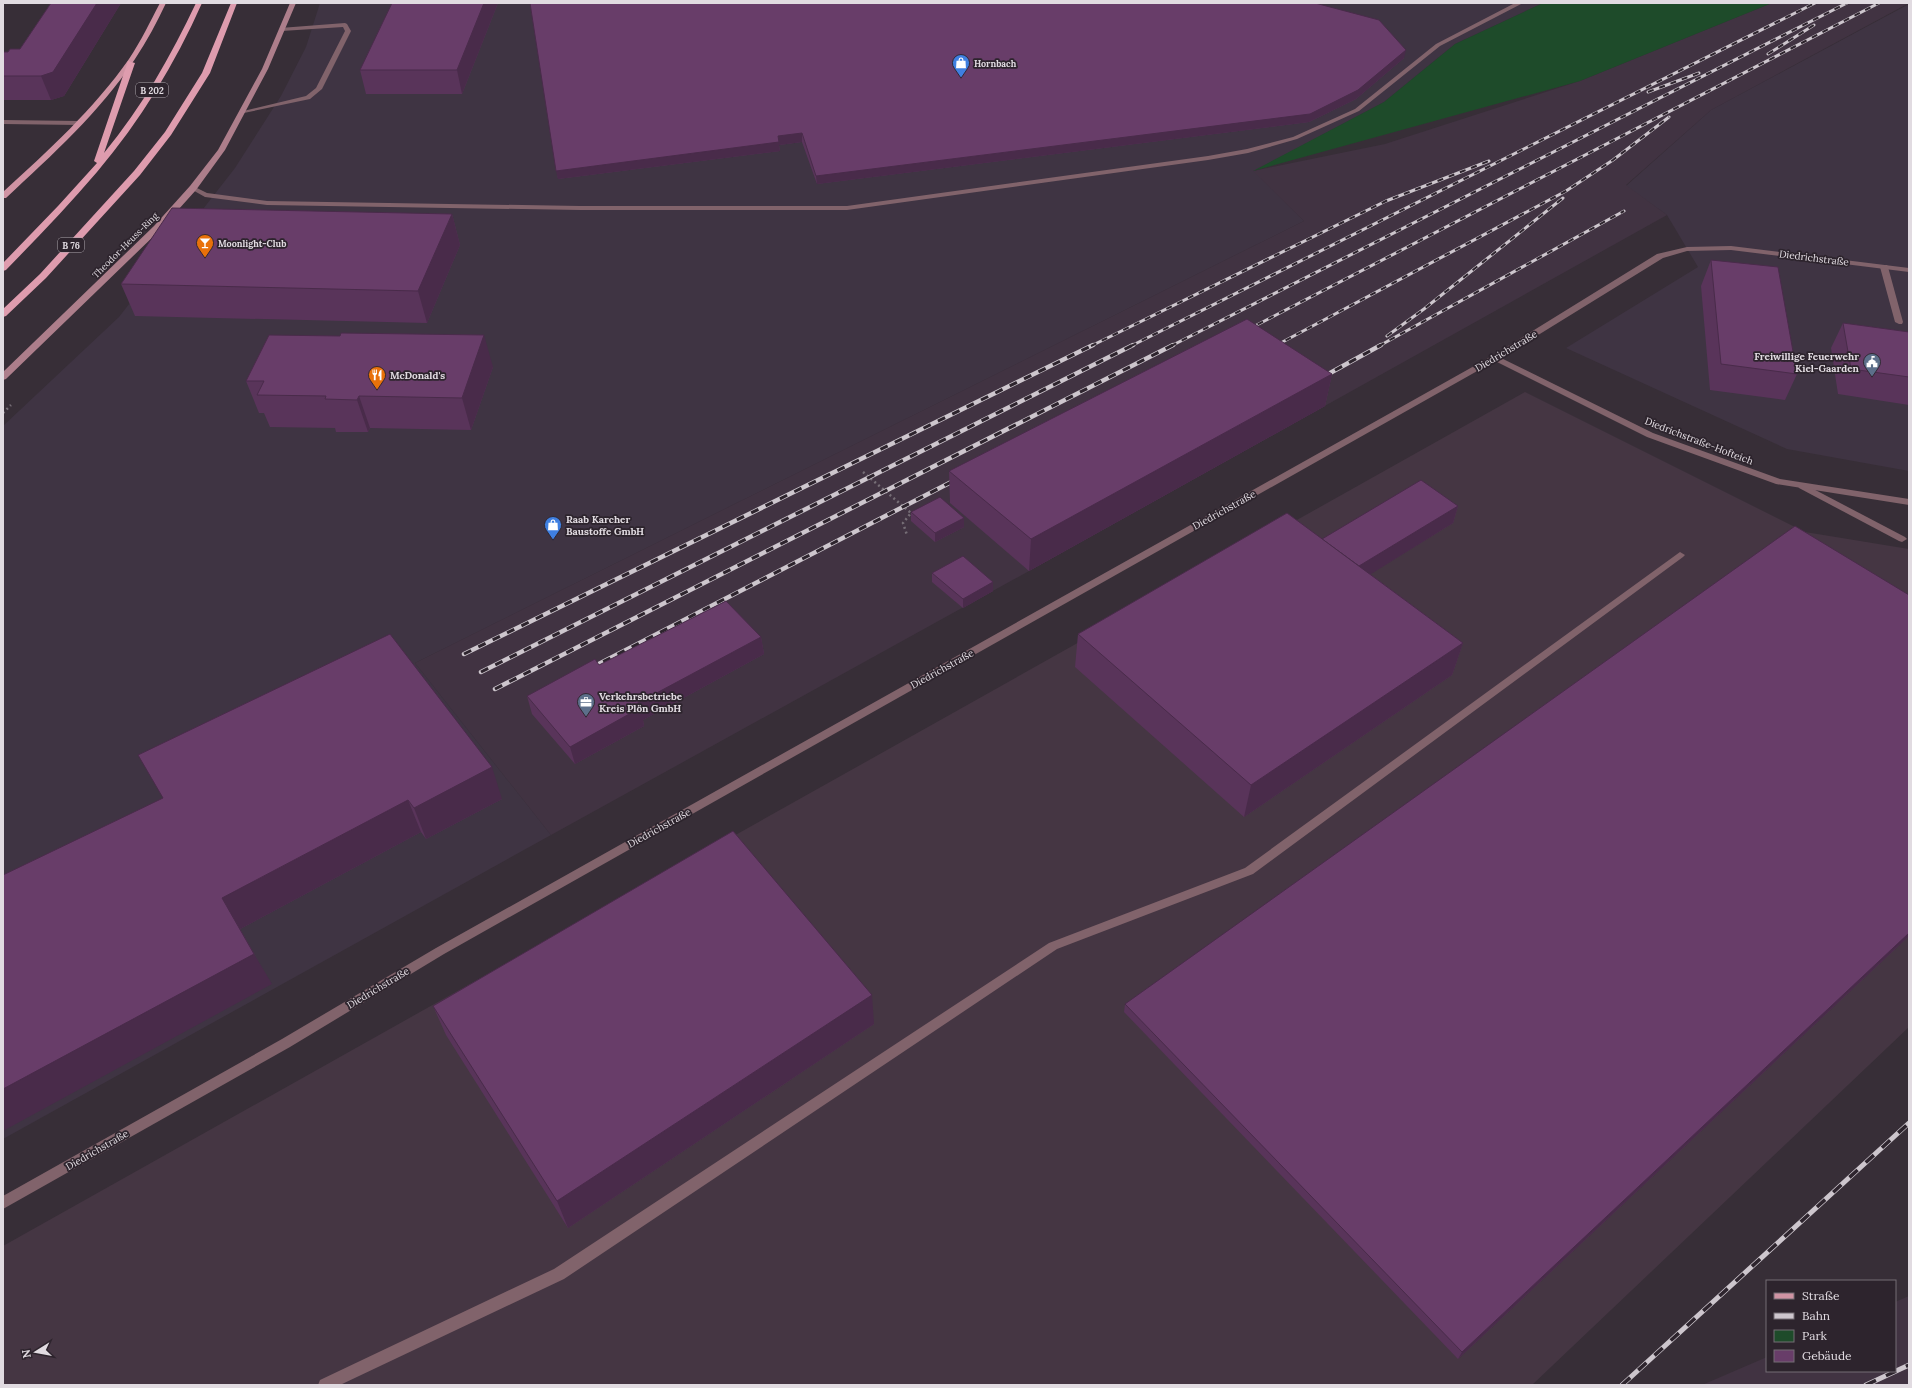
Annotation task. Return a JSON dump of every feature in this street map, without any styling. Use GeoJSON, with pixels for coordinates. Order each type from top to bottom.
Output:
{"type":"FeatureCollection","features":[{"type":"Feature","properties":{"kind":"highway","name":"B 202"},"geometry":{"type":"LineString","coordinates":[[3,268],[94,171],[133,121],[166,67],[199,3]]}},
{"type":"Feature","properties":{"kind":"highway","name":"B 76"},"geometry":{"type":"LineString","coordinates":[[3,314],[43,276],[137,173],[168,133],[206,73],[234,3]]}},
{"type":"Feature","properties":{"kind":"highway"},"geometry":{"type":"LineString","coordinates":[[94,171],[131,63]]}},
{"type":"Feature","properties":{"kind":"main road"},"geometry":{"type":"LineString","coordinates":[[3,196],[105,96],[131,63],[164,3]]}},
{"type":"Feature","properties":{"kind":"main road","name":"Theodor-Heuss-Ring"},"geometry":{"type":"LineString","coordinates":[[3,377],[157,228],[193,188],[221,150],[265,69],[293,3]]}},
{"type":"Feature","properties":{"kind":"street"},"geometry":{"type":"LineString","coordinates":[[193,188],[205,195],[267,203],[587,208],[846,208],[1185,162],[1248,151],[1295,138],[1357,110],[1438,45],[1520,3]]}},
{"type":"Feature","properties":{"kind":"street"},"geometry":{"type":"LineString","coordinates":[[241,113],[308,98],[319,89],[348,31],[345,25],[282,29]]}},
{"type":"Feature","properties":{"kind":"street"},"geometry":{"type":"LineString","coordinates":[[3,122],[79,123]]}},
{"type":"Feature","properties":{"kind":"street","name":"Diedrichstraße"},"geometry":{"type":"LineString","coordinates":[[3,1203],[286,1043],[440,951],[1495,358],[1660,256],[1687,249],[1731,248],[1909,270]]}},
{"type":"Feature","properties":{"kind":"street"},"geometry":{"type":"LineString","coordinates":[[1884,267],[1899,322]]}},
{"type":"Feature","properties":{"kind":"street","name":"Diedrichstraße-Hofteich"},"geometry":{"type":"LineString","coordinates":[[1495,358],[1650,435],[1778,482],[1909,502]]}},
{"type":"Feature","properties":{"kind":"street"},"geometry":{"type":"LineString","coordinates":[[1802,486],[1902,538]]}},
{"type":"Feature","properties":{"kind":"street"},"geometry":{"type":"LineString","coordinates":[[325,1385],[559,1274],[1053,946],[1248,871],[1680,555]]}},
{"type":"Feature","properties":{"kind":"path"},"geometry":{"type":"LineString","coordinates":[[863,472],[911,513],[904,523],[907,535]]}},
{"type":"Feature","properties":{"kind":"shaded area"},"geometry":{"type":"Polygon","coordinates":[[[320,3],[1543,3],[1455,44],[1384,102],[1254,171],[1304,221],[415,663],[551,835],[3,1139],[3,426],[119,317],[235,168],[281,96],[306,47],[320,3]]]}},
{"type":"Feature","properties":{"kind":"shaded area"},"geometry":{"type":"Polygon","coordinates":[[[1772,3],[1909,3],[1711,110],[1626,185],[1667,215],[1029,571],[551,835],[415,663],[1304,221],[1253,171],[1385,144],[1580,81],[1772,3]]]}},
{"type":"Feature","properties":{"kind":"shaded area"},"geometry":{"type":"Polygon","coordinates":[[[1909,4],[1909,471],[1787,449],[1566,348],[1698,267],[1667,215],[1626,186],[1711,110],[1909,4]]]}},
{"type":"Feature","properties":{"kind":"shaded area"},"geometry":{"type":"Polygon","coordinates":[[[1525,392],[1805,532],[1909,549],[1909,1027],[1532,1385],[3,1385],[3,1246],[1525,392]]]}},
{"type":"Feature","properties":{"kind":"shaded area"},"geometry":{"type":"Polygon","coordinates":[[[1909,1296],[1909,1385],[1702,1385],[1766,1357],[1766,1372],[1896,1372],[1896,1302],[1909,1296]]]}},
{"type":"Feature","properties":{"kind":"green space"},"geometry":{"type":"Polygon","coordinates":[[[1543,3],[1772,3],[1580,81],[1253,171],[1384,102],[1455,44],[1543,3]]]}},
{"type":"Feature","properties":{"kind":"building"},"geometry":{"type":"Polygon","coordinates":[[[51,3],[97,3],[53,72],[41,76],[3,76],[3,52],[8,52],[10,49],[20,49],[51,3]]]}},
{"type":"Feature","properties":{"kind":"building"},"geometry":{"type":"Polygon","coordinates":[[[392,3],[484,3],[457,70],[360,70],[392,3]]]}},
{"type":"Feature","properties":{"kind":"building","name":"Hornbach"},"geometry":{"type":"Polygon","coordinates":[[[530,3],[1315,3],[1379,20],[1406,50],[1358,90],[1310,114],[816,176],[802,133],[778,136],[779,142],[556,171],[530,3]]]}},
{"type":"Feature","properties":{"kind":"building"},"geometry":{"type":"Polygon","coordinates":[[[172,208],[452,214],[418,291],[121,284],[172,208]]]}},
{"type":"Feature","properties":{"kind":"building"},"geometry":{"type":"Polygon","coordinates":[[[1711,260],[1778,267],[1797,374],[1721,364],[1711,260]]]}},
{"type":"Feature","properties":{"kind":"building"},"geometry":{"type":"Polygon","coordinates":[[[1247,319],[1332,374],[1031,539],[949,471],[1247,319]]]}},
{"type":"Feature","properties":{"kind":"building"},"geometry":{"type":"Polygon","coordinates":[[[1843,323],[1909,332],[1909,377],[1851,369],[1843,323]]]}},
{"type":"Feature","properties":{"kind":"building"},"geometry":{"type":"Polygon","coordinates":[[[341,333],[484,335],[462,398],[359,396],[357,400],[325,399],[326,396],[257,395],[264,381],[246,381],[269,335],[340,336],[341,333]]]}},
{"type":"Feature","properties":{"kind":"building"},"geometry":{"type":"Polygon","coordinates":[[[1421,480],[1458,506],[1359,566],[1322,539],[1421,480]]]}},
{"type":"Feature","properties":{"kind":"building"},"geometry":{"type":"Polygon","coordinates":[[[940,497],[964,518],[935,533],[911,512],[940,497]]]}},
{"type":"Feature","properties":{"kind":"building"},"geometry":{"type":"Polygon","coordinates":[[[1287,513],[1463,643],[1251,785],[1078,634],[1287,513]]]}},
{"type":"Feature","properties":{"kind":"building"},"geometry":{"type":"Polygon","coordinates":[[[1795,526],[1909,595],[1909,933],[1462,1352],[1125,1004],[1795,526]]]}},
{"type":"Feature","properties":{"kind":"building"},"geometry":{"type":"Polygon","coordinates":[[[963,556],[993,582],[963,599],[932,573],[963,556]]]}},
{"type":"Feature","properties":{"kind":"building"},"geometry":{"type":"Polygon","coordinates":[[[726,601],[761,637],[636,704],[640,708],[570,747],[527,696],[595,659],[599,665],[726,601]]]}},
{"type":"Feature","properties":{"kind":"building"},"geometry":{"type":"Polygon","coordinates":[[[390,634],[492,767],[414,808],[408,800],[222,898],[254,954],[3,1089],[3,875],[163,798],[138,755],[390,634]]]}},
{"type":"Feature","properties":{"kind":"building"},"geometry":{"type":"Polygon","coordinates":[[[733,831],[872,995],[557,1201],[433,1006],[733,831]]]}},
{"type":"Feature","properties":{"kind":"railway"},"geometry":{"type":"LineString","coordinates":[[1131,346],[1815,3]]}},
{"type":"Feature","properties":{"kind":"railway"},"geometry":{"type":"LineString","coordinates":[[1171,346],[1847,3]]}},
{"type":"Feature","properties":{"kind":"railway"},"geometry":{"type":"LineString","coordinates":[[1247,330],[1879,3]]}},
{"type":"Feature","properties":{"kind":"railway"},"geometry":{"type":"LineString","coordinates":[[1768,54],[1814,25]]}},
{"type":"Feature","properties":{"kind":"railway"},"geometry":{"type":"LineString","coordinates":[[1648,92],[1699,73]]}},
{"type":"Feature","properties":{"kind":"railway"},"geometry":{"type":"LineString","coordinates":[[1275,346],[1566,191],[1613,160],[1669,117]]}},
{"type":"Feature","properties":{"kind":"railway"},"geometry":{"type":"LineString","coordinates":[[1091,346],[1386,201],[1489,161]]}},
{"type":"Feature","properties":{"kind":"railway"},"geometry":{"type":"LineString","coordinates":[[1387,336],[1424,309],[1563,198]]}},
{"type":"Feature","properties":{"kind":"railway"},"geometry":{"type":"LineString","coordinates":[[1379,346],[1624,211]]}},
{"type":"Feature","properties":{"kind":"railway"},"geometry":{"type":"LineString","coordinates":[[464,654],[1093,345]]}},
{"type":"Feature","properties":{"kind":"railway"},"geometry":{"type":"LineString","coordinates":[[481,672],[1133,345]]}},
{"type":"Feature","properties":{"kind":"railway"},"geometry":{"type":"LineString","coordinates":[[495,689],[1173,345]]}},
{"type":"Feature","properties":{"kind":"railway"},"geometry":{"type":"LineString","coordinates":[[1321,378],[1381,345]]}},
{"type":"Feature","properties":{"kind":"railway"},"geometry":{"type":"LineString","coordinates":[[589,669],[959,478]]}},
{"type":"Feature","properties":{"kind":"railway"},"geometry":{"type":"LineString","coordinates":[[1622,1385],[1909,1123]]}},
{"type":"Feature","properties":{"kind":"railway"},"geometry":{"type":"LineString","coordinates":[[1896,1371],[1909,1365]]}},
{"type":"Feature","properties":{"kind":"railway"},"geometry":{"type":"LineString","coordinates":[[1866,1385],[1894,1372]]}},
{"type":"Feature","properties":{"kind":"place","name":"Hornbach"},"geometry":{"type":"Point","coordinates":[961,78]}},
{"type":"Feature","properties":{"kind":"place","name":"Moonlight-Club"},"geometry":{"type":"Point","coordinates":[205,258]}},
{"type":"Feature","properties":{"kind":"place","name":"Freiwillige Feuerwehr Kiel-Gaarden"},"geometry":{"type":"Point","coordinates":[1872,377]}},
{"type":"Feature","properties":{"kind":"place","name":"McDonald's"},"geometry":{"type":"Point","coordinates":[377,390]}},
{"type":"Feature","properties":{"kind":"place","name":"Raab Karcher Baustoffe GmbH"},"geometry":{"type":"Point","coordinates":[553,540]}},
{"type":"Feature","properties":{"kind":"place","name":"Verkehrsbetriebe Kreis Plön GmbH"},"geometry":{"type":"Point","coordinates":[586,717]}}]}
